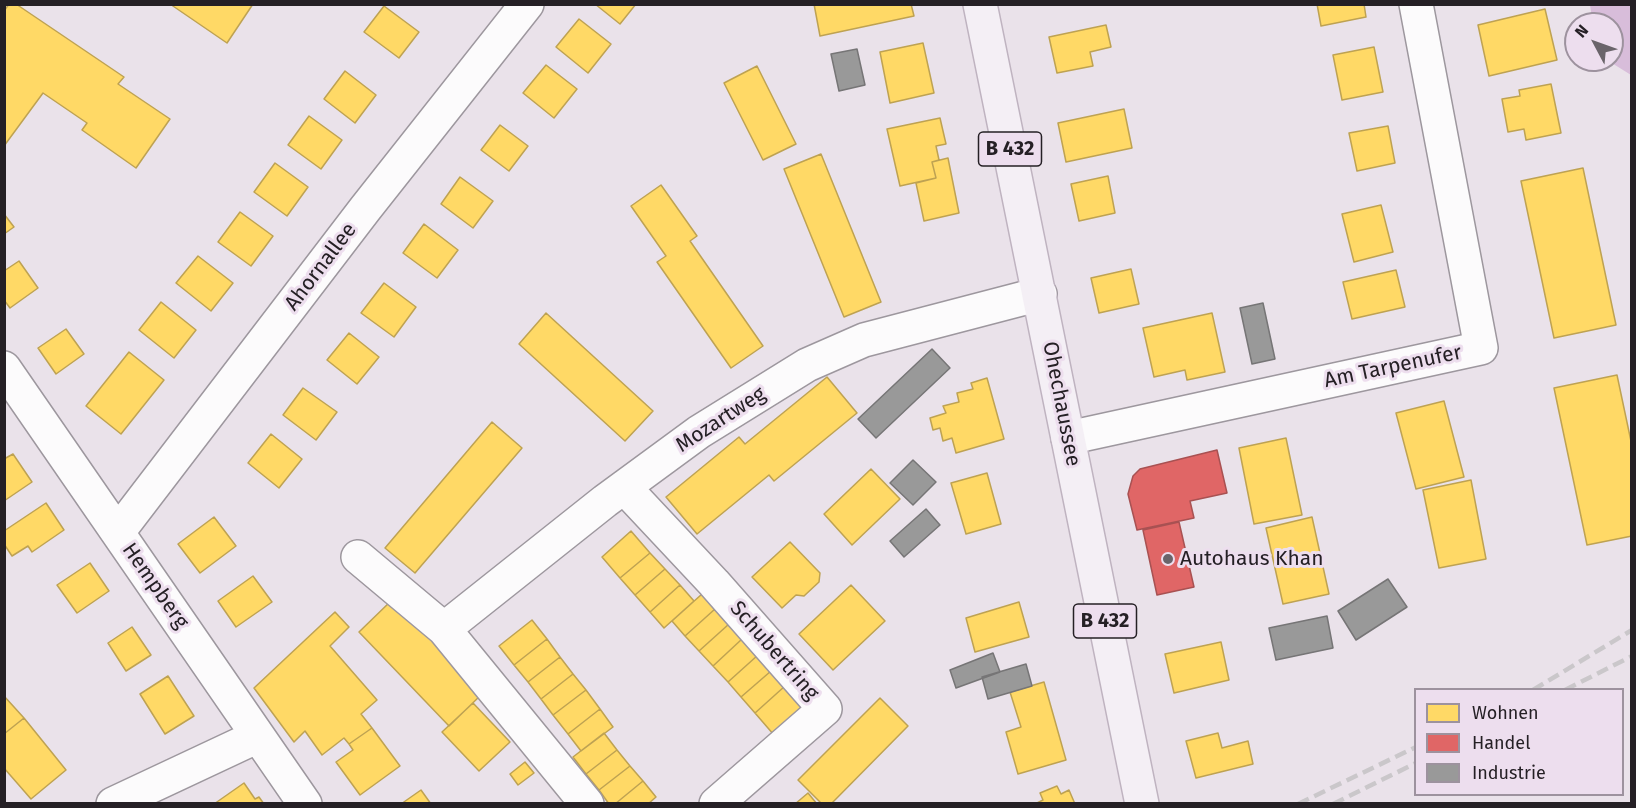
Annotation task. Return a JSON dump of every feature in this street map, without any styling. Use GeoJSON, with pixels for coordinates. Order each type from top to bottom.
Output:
{"type":"FeatureCollection","features":[{"type":"Feature","properties":{"kind":"main road","name":"Ohechaussee"},"geometry":{"type":"LineString","coordinates":[[980,4],[1142,804]]}},
{"type":"Feature","properties":{"kind":"street","name":"Ahornallee"},"geometry":{"type":"LineString","coordinates":[[118,532],[365,209],[527,4]]}},
{"type":"Feature","properties":{"kind":"street","name":"Am Tarpenufer"},"geometry":{"type":"LineString","coordinates":[[1068,438],[1481,348],[1416,4]]}},
{"type":"Feature","properties":{"kind":"street","name":"Mozartweg"},"geometry":{"type":"LineString","coordinates":[[444,629],[624,487],[699,432],[807,365],[864,340],[1040,294]]}},
{"type":"Feature","properties":{"kind":"street","name":"Hempberg"},"geometry":{"type":"LineString","coordinates":[[4,368],[305,804]]}},
{"type":"Feature","properties":{"kind":"street","name":"Schubertring"},"geometry":{"type":"LineString","coordinates":[[624,487],[714,583],[825,709],[716,804]]}},
{"type":"Feature","properties":{"kind":"street"},"geometry":{"type":"LineString","coordinates":[[358,556],[444,629],[587,804]]}},
{"type":"Feature","properties":{"kind":"street"},"geometry":{"type":"LineString","coordinates":[[113,804],[258,736]]}},
{"type":"Feature","properties":{"kind":"shaded area"},"geometry":{"type":"Polygon","coordinates":[[[1590,5],[1631,5],[1631,75],[1624,71],[1624,12],[1591,12],[1590,5]]]}},
{"type":"Feature","properties":{"kind":"building: Wohnen"},"geometry":{"type":"Polygon","coordinates":[[[9,4],[16,4],[124,77],[118,84],[170,119],[136,168],[82,130],[87,123],[43,93],[4,146],[4,11],[9,4]]]}},
{"type":"Feature","properties":{"kind":"building: Wohnen"},"geometry":{"type":"Polygon","coordinates":[[[170,4],[253,4],[227,43],[170,4]]]}},
{"type":"Feature","properties":{"kind":"building: Wohnen"},"geometry":{"type":"Polygon","coordinates":[[[595,4],[636,4],[620,24],[595,4]]]}},
{"type":"Feature","properties":{"kind":"building: Wohnen"},"geometry":{"type":"Polygon","coordinates":[[[814,4],[911,4],[914,16],[820,36],[814,4]]]}},
{"type":"Feature","properties":{"kind":"building: Wohnen"},"geometry":{"type":"Polygon","coordinates":[[[1317,4],[1364,4],[1366,17],[1321,26],[1317,4]]]}},
{"type":"Feature","properties":{"kind":"building: Wohnen"},"geometry":{"type":"Polygon","coordinates":[[[384,6],[419,32],[399,58],[364,32],[384,6]]]}},
{"type":"Feature","properties":{"kind":"building: Wohnen"},"geometry":{"type":"Polygon","coordinates":[[[1545,9],[1557,60],[1489,76],[1478,25],[1545,9]]]}},
{"type":"Feature","properties":{"kind":"building: Wohnen"},"geometry":{"type":"Polygon","coordinates":[[[579,19],[611,44],[588,73],[556,47],[579,19]]]}},
{"type":"Feature","properties":{"kind":"building: Wohnen"},"geometry":{"type":"Polygon","coordinates":[[[1106,25],[1111,47],[1090,52],[1093,66],[1057,73],[1049,37],[1106,25]]]}},
{"type":"Feature","properties":{"kind":"building: Wohnen"},"geometry":{"type":"Polygon","coordinates":[[[923,43],[934,93],[890,103],[880,52],[923,43]]]}},
{"type":"Feature","properties":{"kind":"building: Wohnen"},"geometry":{"type":"Polygon","coordinates":[[[1374,47],[1383,92],[1342,100],[1333,55],[1374,47]]]}},
{"type":"Feature","properties":{"kind":"building: Wohnen"},"geometry":{"type":"Polygon","coordinates":[[[546,65],[577,89],[554,118],[523,93],[546,65]]]}},
{"type":"Feature","properties":{"kind":"building: Wohnen"},"geometry":{"type":"Polygon","coordinates":[[[757,66],[796,144],[763,160],[724,83],[757,66]]]}},
{"type":"Feature","properties":{"kind":"building: Wohnen"},"geometry":{"type":"Polygon","coordinates":[[[345,71],[376,95],[355,123],[324,99],[345,71]]]}},
{"type":"Feature","properties":{"kind":"building: Wohnen"},"geometry":{"type":"Polygon","coordinates":[[[1551,84],[1561,133],[1526,140],[1524,129],[1508,132],[1502,99],[1520,96],[1519,90],[1551,84]]]}},
{"type":"Feature","properties":{"kind":"building: Wohnen"},"geometry":{"type":"Polygon","coordinates":[[[1124,109],[1132,148],[1066,162],[1058,123],[1124,109]]]}},
{"type":"Feature","properties":{"kind":"building: Wohnen"},"geometry":{"type":"Polygon","coordinates":[[[309,116],[342,140],[321,169],[288,145],[309,116]]]}},
{"type":"Feature","properties":{"kind":"building: Wohnen"},"geometry":{"type":"Polygon","coordinates":[[[940,118],[946,144],[936,146],[939,160],[932,162],[936,178],[900,186],[887,129],[940,118]]]}},
{"type":"Feature","properties":{"kind":"building: Wohnen"},"geometry":{"type":"Polygon","coordinates":[[[500,125],[528,146],[509,171],[481,150],[500,125]]]}},
{"type":"Feature","properties":{"kind":"building: Wohnen"},"geometry":{"type":"Polygon","coordinates":[[[1388,126],[1395,163],[1357,171],[1349,133],[1388,126]]]}},
{"type":"Feature","properties":{"kind":"building: Wohnen"},"geometry":{"type":"Polygon","coordinates":[[[821,154],[881,302],[844,317],[784,169],[821,154]]]}},
{"type":"Feature","properties":{"kind":"building: Wohnen"},"geometry":{"type":"Polygon","coordinates":[[[948,158],[959,213],[924,221],[916,183],[936,178],[932,162],[948,158]]]}},
{"type":"Feature","properties":{"kind":"building: Wohnen"},"geometry":{"type":"Polygon","coordinates":[[[275,163],[308,187],[287,216],[254,192],[275,163]]]}},
{"type":"Feature","properties":{"kind":"building: Wohnen"},"geometry":{"type":"Polygon","coordinates":[[[1583,168],[1616,325],[1554,338],[1521,181],[1583,168]]]}},
{"type":"Feature","properties":{"kind":"building: Wohnen"},"geometry":{"type":"Polygon","coordinates":[[[1108,176],[1115,213],[1079,221],[1071,184],[1108,176]]]}},
{"type":"Feature","properties":{"kind":"building: Wohnen"},"geometry":{"type":"Polygon","coordinates":[[[460,177],[493,201],[473,228],[441,204],[460,177]]]}},
{"type":"Feature","properties":{"kind":"building: Wohnen"},"geometry":{"type":"Polygon","coordinates":[[[661,185],[697,236],[690,241],[763,346],[731,368],[657,262],[666,256],[631,206],[661,185]]]}},
{"type":"Feature","properties":{"kind":"building: Wohnen"},"geometry":{"type":"Polygon","coordinates":[[[1381,205],[1393,252],[1354,262],[1342,214],[1381,205]]]}},
{"type":"Feature","properties":{"kind":"building: Wohnen"},"geometry":{"type":"Polygon","coordinates":[[[240,212],[273,236],[251,266],[218,242],[240,212]]]}},
{"type":"Feature","properties":{"kind":"building: Wohnen"},"geometry":{"type":"Polygon","coordinates":[[[4,214],[14,227],[4,234],[4,214]]]}},
{"type":"Feature","properties":{"kind":"building: Wohnen"},"geometry":{"type":"Polygon","coordinates":[[[424,224],[458,250],[437,278],[403,253],[424,224]]]}},
{"type":"Feature","properties":{"kind":"building: Wohnen"},"geometry":{"type":"Polygon","coordinates":[[[198,256],[233,283],[211,311],[176,283],[198,256]]]}},
{"type":"Feature","properties":{"kind":"building: Wohnen"},"geometry":{"type":"Polygon","coordinates":[[[19,261],[38,288],[10,308],[4,300],[4,271],[19,261]]]}},
{"type":"Feature","properties":{"kind":"building: Wohnen"},"geometry":{"type":"Polygon","coordinates":[[[1131,269],[1139,304],[1099,313],[1091,278],[1131,269]]]}},
{"type":"Feature","properties":{"kind":"building: Wohnen"},"geometry":{"type":"Polygon","coordinates":[[[1396,270],[1405,307],[1352,319],[1343,282],[1396,270]]]}},
{"type":"Feature","properties":{"kind":"building: Wohnen"},"geometry":{"type":"Polygon","coordinates":[[[384,283],[416,307],[394,337],[361,313],[384,283]]]}},
{"type":"Feature","properties":{"kind":"building: Wohnen"},"geometry":{"type":"Polygon","coordinates":[[[161,302],[196,330],[174,358],[139,330],[161,302]]]}},
{"type":"Feature","properties":{"kind":"building: Wohnen"},"geometry":{"type":"Polygon","coordinates":[[[546,313],[653,411],[625,441],[519,344],[546,313]]]}},
{"type":"Feature","properties":{"kind":"building: Wohnen"},"geometry":{"type":"Polygon","coordinates":[[[1212,313],[1225,372],[1187,380],[1185,370],[1154,377],[1143,328],[1212,313]]]}},
{"type":"Feature","properties":{"kind":"building: Wohnen"},"geometry":{"type":"Polygon","coordinates":[[[66,329],[84,354],[56,374],[38,348],[66,329]]]}},
{"type":"Feature","properties":{"kind":"building: Wohnen"},"geometry":{"type":"Polygon","coordinates":[[[349,333],[379,357],[357,384],[327,360],[349,333]]]}},
{"type":"Feature","properties":{"kind":"building: Wohnen"},"geometry":{"type":"Polygon","coordinates":[[[129,352],[164,380],[121,434],[86,406],[129,352]]]}},
{"type":"Feature","properties":{"kind":"building: Wohnen"},"geometry":{"type":"Polygon","coordinates":[[[1617,375],[1632,446],[1632,536],[1587,545],[1554,388],[1617,375]]]}},
{"type":"Feature","properties":{"kind":"building: Wohnen"},"geometry":{"type":"Polygon","coordinates":[[[827,377],[857,413],[774,481],[769,475],[697,534],[666,497],[739,437],[745,444],[827,377]]]}},
{"type":"Feature","properties":{"kind":"building: Wohnen"},"geometry":{"type":"Polygon","coordinates":[[[987,378],[1004,439],[956,453],[952,438],[943,441],[940,428],[933,430],[930,418],[946,413],[943,406],[959,402],[957,393],[973,389],[971,383],[987,378]]]}},
{"type":"Feature","properties":{"kind":"building: Wohnen"},"geometry":{"type":"Polygon","coordinates":[[[303,388],[337,412],[316,440],[283,415],[303,388]]]}},
{"type":"Feature","properties":{"kind":"building: Wohnen"},"geometry":{"type":"Polygon","coordinates":[[[1444,401],[1464,477],[1416,489],[1396,413],[1444,401]]]}},
{"type":"Feature","properties":{"kind":"building: Wohnen"},"geometry":{"type":"Polygon","coordinates":[[[492,422],[522,448],[415,573],[385,548],[492,422]]]}},
{"type":"Feature","properties":{"kind":"building: Wohnen"},"geometry":{"type":"Polygon","coordinates":[[[271,434],[302,459],[279,488],[248,463],[271,434]]]}},
{"type":"Feature","properties":{"kind":"building: Wohnen"},"geometry":{"type":"Polygon","coordinates":[[[1286,438],[1302,515],[1254,524],[1239,448],[1286,438]]]}},
{"type":"Feature","properties":{"kind":"building: Wohnen"},"geometry":{"type":"Polygon","coordinates":[[[13,454],[32,482],[4,501],[4,459],[13,454]]]}},
{"type":"Feature","properties":{"kind":"building: Wohnen"},"geometry":{"type":"Polygon","coordinates":[[[871,469],[900,499],[852,545],[824,514],[871,469]]]}},
{"type":"Feature","properties":{"kind":"building: Wohnen"},"geometry":{"type":"Polygon","coordinates":[[[987,473],[1001,524],[966,534],[951,483],[987,473]]]}},
{"type":"Feature","properties":{"kind":"building: Wohnen"},"geometry":{"type":"Polygon","coordinates":[[[1471,480],[1486,559],[1439,568],[1423,490],[1471,480]]]}},
{"type":"Feature","properties":{"kind":"building: Wohnen"},"geometry":{"type":"Polygon","coordinates":[[[46,503],[64,530],[32,552],[28,546],[12,556],[4,544],[4,531],[46,503]]]}},
{"type":"Feature","properties":{"kind":"building: Wohnen"},"geometry":{"type":"Polygon","coordinates":[[[214,517],[236,546],[200,573],[178,544],[214,517]]]}},
{"type":"Feature","properties":{"kind":"building: Wohnen"},"geometry":{"type":"Polygon","coordinates":[[[1312,517],[1329,594],[1283,604],[1266,528],[1312,517]]]}},
{"type":"Feature","properties":{"kind":"building: Wohnen"},"geometry":{"type":"Polygon","coordinates":[[[631,531],[650,553],[620,578],[602,557],[631,531]]]}},
{"type":"Feature","properties":{"kind":"building: Wohnen"},"geometry":{"type":"Polygon","coordinates":[[[790,542],[820,573],[819,582],[804,596],[796,595],[782,608],[752,577],[790,542]]]}},
{"type":"Feature","properties":{"kind":"building: Wohnen"},"geometry":{"type":"Polygon","coordinates":[[[650,553],[665,569],[635,595],[620,578],[650,553]]]}},
{"type":"Feature","properties":{"kind":"building: Wohnen"},"geometry":{"type":"Polygon","coordinates":[[[90,563],[109,591],[77,613],[57,585],[90,563]]]}},
{"type":"Feature","properties":{"kind":"building: Wohnen"},"geometry":{"type":"Polygon","coordinates":[[[665,569],[680,585],[650,612],[635,595],[665,569]]]}},
{"type":"Feature","properties":{"kind":"building: Wohnen"},"geometry":{"type":"Polygon","coordinates":[[[253,576],[272,602],[236,627],[218,601],[253,576]]]}},
{"type":"Feature","properties":{"kind":"building: Wohnen"},"geometry":{"type":"Polygon","coordinates":[[[680,585],[694,601],[664,628],[650,612],[680,585]]]}},
{"type":"Feature","properties":{"kind":"building: Wohnen"},"geometry":{"type":"Polygon","coordinates":[[[851,585],[885,621],[833,670],[799,634],[851,585]]]}},
{"type":"Feature","properties":{"kind":"building: Wohnen"},"geometry":{"type":"Polygon","coordinates":[[[702,594],[715,609],[685,636],[672,621],[702,594]]]}},
{"type":"Feature","properties":{"kind":"building: Wohnen"},"geometry":{"type":"Polygon","coordinates":[[[393,599],[483,693],[449,726],[359,632],[393,599]]]}},
{"type":"Feature","properties":{"kind":"building: Wohnen"},"geometry":{"type":"Polygon","coordinates":[[[1019,602],[1029,637],[975,652],[966,618],[1019,602]]]}},
{"type":"Feature","properties":{"kind":"building: Wohnen"},"geometry":{"type":"Polygon","coordinates":[[[715,609],[729,624],[699,651],[685,636],[715,609]]]}},
{"type":"Feature","properties":{"kind":"building: Wohnen"},"geometry":{"type":"Polygon","coordinates":[[[335,612],[349,627],[330,646],[377,700],[361,714],[372,728],[349,744],[344,738],[322,755],[305,731],[294,742],[254,688],[335,612]]]}},
{"type":"Feature","properties":{"kind":"building: Wohnen"},"geometry":{"type":"Polygon","coordinates":[[[532,620],[547,639],[514,665],[499,646],[532,620]]]}},
{"type":"Feature","properties":{"kind":"building: Wohnen"},"geometry":{"type":"Polygon","coordinates":[[[729,624],[742,639],[713,666],[699,651],[729,624]]]}},
{"type":"Feature","properties":{"kind":"building: Wohnen"},"geometry":{"type":"Polygon","coordinates":[[[132,627],[151,655],[126,671],[108,643],[132,627]]]}},
{"type":"Feature","properties":{"kind":"building: Wohnen"},"geometry":{"type":"Polygon","coordinates":[[[547,639],[560,657],[528,682],[514,665],[547,639]]]}},
{"type":"Feature","properties":{"kind":"building: Wohnen"},"geometry":{"type":"Polygon","coordinates":[[[742,639],[758,655],[728,682],[713,666],[742,639]]]}},
{"type":"Feature","properties":{"kind":"building: Wohnen"},"geometry":{"type":"Polygon","coordinates":[[[1221,642],[1229,680],[1174,693],[1165,654],[1221,642]]]}},
{"type":"Feature","properties":{"kind":"building: Wohnen"},"geometry":{"type":"Polygon","coordinates":[[[758,655],[771,671],[741,697],[728,682],[758,655]]]}},
{"type":"Feature","properties":{"kind":"building: Wohnen"},"geometry":{"type":"Polygon","coordinates":[[[560,657],[573,674],[541,699],[528,682],[560,657]]]}},
{"type":"Feature","properties":{"kind":"building: Wohnen"},"geometry":{"type":"Polygon","coordinates":[[[771,671],[785,686],[755,713],[741,697],[771,671]]]}},
{"type":"Feature","properties":{"kind":"building: Wohnen"},"geometry":{"type":"Polygon","coordinates":[[[573,674],[586,690],[553,715],[541,699],[573,674]]]}},
{"type":"Feature","properties":{"kind":"building: Wohnen"},"geometry":{"type":"Polygon","coordinates":[[[168,676],[194,716],[165,734],[140,694],[168,676]]]}},
{"type":"Feature","properties":{"kind":"building: Wohnen"},"geometry":{"type":"Polygon","coordinates":[[[1044,682],[1066,760],[1018,774],[1006,732],[1021,727],[1010,692],[1044,682]]]}},
{"type":"Feature","properties":{"kind":"building: Wohnen"},"geometry":{"type":"Polygon","coordinates":[[[785,686],[804,708],[774,735],[755,713],[785,686]]]}},
{"type":"Feature","properties":{"kind":"building: Wohnen"},"geometry":{"type":"Polygon","coordinates":[[[586,690],[600,709],[568,734],[553,715],[586,690]]]}},
{"type":"Feature","properties":{"kind":"building: Wohnen"},"geometry":{"type":"Polygon","coordinates":[[[4,696],[24,718],[4,734],[4,696]]]}},
{"type":"Feature","properties":{"kind":"building: Wohnen"},"geometry":{"type":"Polygon","coordinates":[[[880,698],[908,726],[831,804],[822,804],[798,780],[880,698]]]}},
{"type":"Feature","properties":{"kind":"building: Wohnen"},"geometry":{"type":"Polygon","coordinates":[[[473,703],[510,742],[479,771],[442,732],[473,703]]]}},
{"type":"Feature","properties":{"kind":"building: Wohnen"},"geometry":{"type":"Polygon","coordinates":[[[600,709],[613,727],[581,751],[568,734],[600,709]]]}},
{"type":"Feature","properties":{"kind":"building: Wohnen"},"geometry":{"type":"Polygon","coordinates":[[[24,718],[66,770],[31,799],[4,768],[4,734],[24,718]]]}},
{"type":"Feature","properties":{"kind":"building: Wohnen"},"geometry":{"type":"Polygon","coordinates":[[[372,728],[400,766],[360,795],[336,762],[353,750],[349,744],[372,728]]]}},
{"type":"Feature","properties":{"kind":"building: Wohnen"},"geometry":{"type":"Polygon","coordinates":[[[604,733],[617,750],[586,774],[573,757],[604,733]]]}},
{"type":"Feature","properties":{"kind":"building: Wohnen"},"geometry":{"type":"Polygon","coordinates":[[[1218,733],[1222,748],[1248,741],[1253,764],[1196,778],[1186,741],[1218,733]]]}},
{"type":"Feature","properties":{"kind":"building: Wohnen"},"geometry":{"type":"Polygon","coordinates":[[[617,750],[630,766],[599,790],[586,774],[617,750]]]}},
{"type":"Feature","properties":{"kind":"building: Wohnen"},"geometry":{"type":"Polygon","coordinates":[[[525,762],[534,773],[518,785],[510,774],[525,762]]]}},
{"type":"Feature","properties":{"kind":"building: Wohnen"},"geometry":{"type":"Polygon","coordinates":[[[630,766],[643,781],[615,804],[609,804],[599,790],[630,766]]]}},
{"type":"Feature","properties":{"kind":"building: Wohnen"},"geometry":{"type":"Polygon","coordinates":[[[643,781],[656,797],[648,804],[615,804],[643,781]]]}},
{"type":"Feature","properties":{"kind":"building: Wohnen"},"geometry":{"type":"Polygon","coordinates":[[[244,783],[255,799],[259,797],[264,804],[214,804],[244,783]]]}},
{"type":"Feature","properties":{"kind":"building: Wohnen"},"geometry":{"type":"Polygon","coordinates":[[[1057,786],[1061,794],[1069,790],[1075,804],[1035,804],[1043,800],[1040,793],[1057,786]]]}},
{"type":"Feature","properties":{"kind":"building: Wohnen"},"geometry":{"type":"Polygon","coordinates":[[[421,790],[431,804],[401,804],[421,790]]]}},
{"type":"Feature","properties":{"kind":"building: Wohnen"},"geometry":{"type":"Polygon","coordinates":[[[808,793],[817,804],[795,804],[808,793]]]}},
{"type":"Feature","properties":{"kind":"building: Handel"},"geometry":{"type":"Polygon","coordinates":[[[1217,450],[1227,493],[1190,501],[1194,518],[1137,530],[1128,494],[1133,476],[1140,469],[1217,450]]]}},
{"type":"Feature","properties":{"kind":"building: Handel","name":"Autohaus Khan"},"geometry":{"type":"Polygon","coordinates":[[[1179,522],[1194,587],[1157,595],[1143,530],[1179,522]]]}},
{"type":"Feature","properties":{"kind":"building: Industrie"},"geometry":{"type":"Polygon","coordinates":[[[857,49],[865,85],[839,91],[831,54],[857,49]]]}},
{"type":"Feature","properties":{"kind":"building: Industrie"},"geometry":{"type":"Polygon","coordinates":[[[1263,303],[1275,359],[1252,364],[1240,308],[1263,303]]]}},
{"type":"Feature","properties":{"kind":"building: Industrie"},"geometry":{"type":"Polygon","coordinates":[[[932,349],[950,368],[876,438],[858,419],[932,349]]]}},
{"type":"Feature","properties":{"kind":"building: Industrie"},"geometry":{"type":"Polygon","coordinates":[[[913,460],[936,482],[913,505],[890,483],[913,460]]]}},
{"type":"Feature","properties":{"kind":"building: Industrie"},"geometry":{"type":"Polygon","coordinates":[[[926,509],[940,525],[904,557],[890,541],[926,509]]]}},
{"type":"Feature","properties":{"kind":"building: Industrie"},"geometry":{"type":"Polygon","coordinates":[[[1388,579],[1407,607],[1356,640],[1338,611],[1388,579]]]}},
{"type":"Feature","properties":{"kind":"building: Industrie"},"geometry":{"type":"Polygon","coordinates":[[[1327,616],[1333,648],[1276,660],[1269,628],[1327,616]]]}},
{"type":"Feature","properties":{"kind":"building: Industrie"},"geometry":{"type":"Polygon","coordinates":[[[993,653],[1000,672],[956,688],[950,670],[993,653]]]}},
{"type":"Feature","properties":{"kind":"building: Industrie"},"geometry":{"type":"Polygon","coordinates":[[[1026,664],[1032,686],[988,699],[982,677],[1026,664]]]}},
{"type":"Feature","properties":{"kind":"railway"},"geometry":{"type":"LineString","coordinates":[[1536,688],[1632,630]]}},
{"type":"Feature","properties":{"kind":"railway"},"geometry":{"type":"LineString","coordinates":[[1569,688],[1632,656]]}},
{"type":"Feature","properties":{"kind":"railway"},"geometry":{"type":"LineString","coordinates":[[1298,804],[1414,748]]}},
{"type":"Feature","properties":{"kind":"railway"},"geometry":{"type":"LineString","coordinates":[[1333,804],[1414,764]]}},
{"type":"Feature","properties":{"kind":"place","name":"Autohaus Khan"},"geometry":{"type":"Point","coordinates":[1168,559]}}]}
